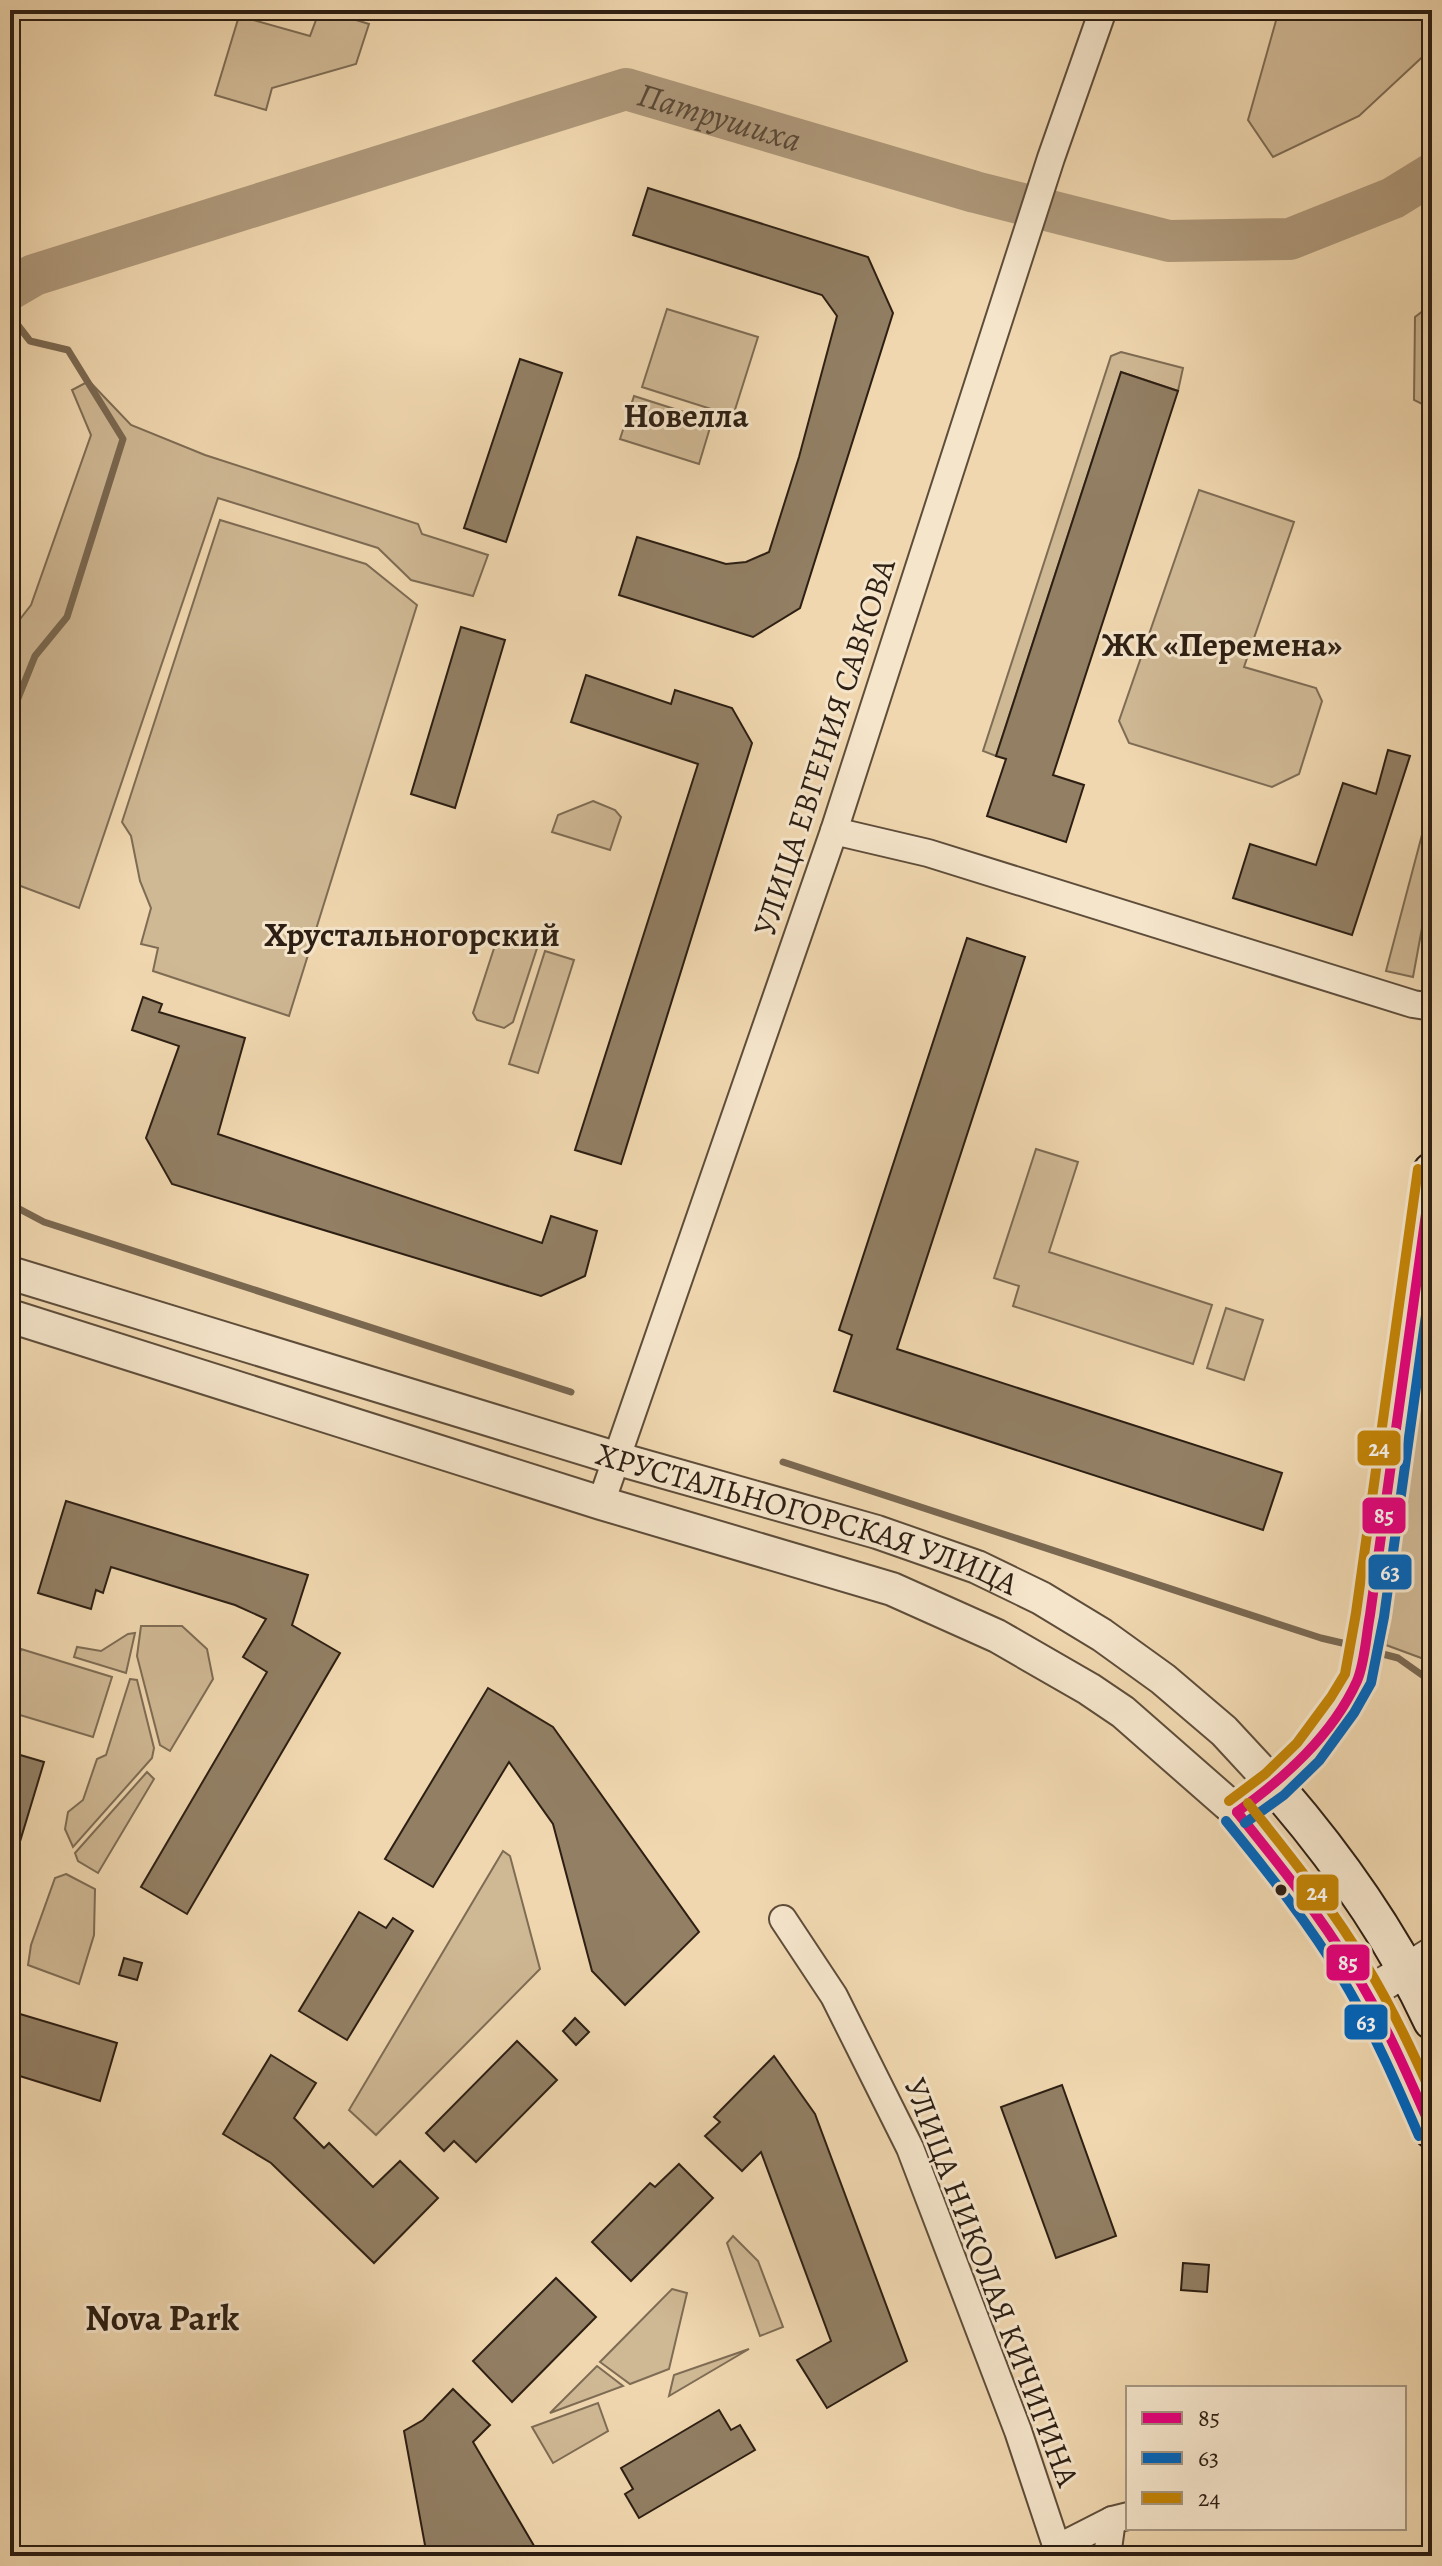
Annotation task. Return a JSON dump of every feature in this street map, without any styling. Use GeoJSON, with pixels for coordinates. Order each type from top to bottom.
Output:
{"type":"FeatureCollection","features":[{"type":"Feature","properties":{"kind":"main road"},"geometry":{"type":"LineString","coordinates":[[1432,1171],[1370,1615],[1358,1679],[1314,1746],[1274,1785],[1237,1812],[1290,1877],[1367,1994],[1399,2054],[1432,2130]]}},
{"type":"Feature","properties":{"kind":"main road","name":"ХРУСТАЛЬНОГОРСКАЯ УЛИЦА"},"geometry":{"type":"LineString","coordinates":[[1274,1785],[1318,1836],[1375,1919],[1419,1964],[1432,2021]]}},
{"type":"Feature","properties":{"kind":"street","name":"УЛИЦА ЕВГЕНИЯ САВКОВА"},"geometry":{"type":"LineString","coordinates":[[601,1503],[834,831],[1051,158],[1103,10]]}},
{"type":"Feature","properties":{"kind":"street"},"geometry":{"type":"LineString","coordinates":[[834,831],[928,853],[1413,1004],[1432,1007]]}},
{"type":"Feature","properties":{"kind":"street","name":"ХРУСТАЛЬНОГОРСКАЯ УЛИЦА"},"geometry":{"type":"LineString","coordinates":[[10,1273],[615,1458],[877,1532],[977,1567],[1028,1592],[1102,1635],[1163,1679],[1224,1731],[1274,1785]]}},
{"type":"Feature","properties":{"kind":"street","name":"ХРУСТАЛЬНОГОРСКАЯ УЛИЦА"},"geometry":{"type":"LineString","coordinates":[[10,1316],[601,1503],[892,1589],[997,1636],[1123,1712],[1237,1812]]}},
{"type":"Feature","properties":{"kind":"street","name":"УЛИЦА НИКОЛАЯ КИЧИГИНА"},"geometry":{"type":"LineString","coordinates":[[783,1919],[834,1996],[910,2148],[1018,2431],[1057,2548],[1120,2518]]}},
{"type":"Feature","properties":{"kind":"street"},"geometry":{"type":"LineString","coordinates":[[1367,1994],[1419,1964]]}},
{"type":"Feature","properties":{"kind":"street"},"geometry":{"type":"LineString","coordinates":[[1107,2556],[1120,2518]]}},
{"type":"Feature","properties":{"kind":"shaded area"},"geometry":{"type":"Polygon","coordinates":[[[1279,10],[1432,10],[1432,48],[1359,116],[1273,157],[1248,120],[1279,10]]]}},
{"type":"Feature","properties":{"kind":"shaded area"},"geometry":{"type":"Polygon","coordinates":[[[333,13],[369,24],[356,64],[272,88],[266,110],[215,95],[239,16],[310,36],[316,20],[333,13]]]}},
{"type":"Feature","properties":{"kind":"shaded area"},"geometry":{"type":"Polygon","coordinates":[[[1432,304],[1432,409],[1414,400],[1415,317],[1432,304]]]}},
{"type":"Feature","properties":{"kind":"shaded area"},"geometry":{"type":"Polygon","coordinates":[[[667,309],[758,337],[733,416],[642,387],[667,309]]]}},
{"type":"Feature","properties":{"kind":"shaded area"},"geometry":{"type":"Polygon","coordinates":[[[1121,352],[1183,368],[1178,391],[1121,372],[996,756],[983,751],[1111,356],[1121,352]]]}},
{"type":"Feature","properties":{"kind":"shaded area"},"geometry":{"type":"Polygon","coordinates":[[[89,381],[131,425],[205,455],[418,524],[422,534],[488,555],[473,596],[411,580],[378,548],[218,498],[79,908],[10,882],[10,632],[31,605],[91,435],[72,390],[89,381]]]}},
{"type":"Feature","properties":{"kind":"shaded area"},"geometry":{"type":"Polygon","coordinates":[[[634,396],[712,421],[699,464],[620,439],[634,396]]]}},
{"type":"Feature","properties":{"kind":"shaded area"},"geometry":{"type":"Polygon","coordinates":[[[1199,490],[1294,522],[1244,667],[1316,688],[1322,701],[1299,774],[1272,787],[1129,743],[1119,721],[1199,490]]]}},
{"type":"Feature","properties":{"kind":"shaded area"},"geometry":{"type":"Polygon","coordinates":[[[220,520],[366,564],[417,605],[289,1016],[153,971],[158,948],[141,944],[151,908],[140,881],[131,836],[122,822],[220,520]]]}},
{"type":"Feature","properties":{"kind":"shaded area"},"geometry":{"type":"Polygon","coordinates":[[[1432,797],[1432,927],[1422,928],[1413,977],[1386,971],[1432,797]]]}},
{"type":"Feature","properties":{"kind":"shaded area"},"geometry":{"type":"Polygon","coordinates":[[[593,801],[615,810],[621,817],[610,850],[552,832],[558,815],[593,801]]]}},
{"type":"Feature","properties":{"kind":"shaded area"},"geometry":{"type":"Polygon","coordinates":[[[507,930],[534,938],[538,945],[513,1022],[504,1028],[477,1020],[473,1013],[499,933],[507,930]]]}},
{"type":"Feature","properties":{"kind":"shaded area"},"geometry":{"type":"Polygon","coordinates":[[[545,951],[574,960],[538,1073],[509,1064],[545,951]]]}},
{"type":"Feature","properties":{"kind":"shaded area"},"geometry":{"type":"Polygon","coordinates":[[[1036,1149],[1078,1162],[1049,1252],[1212,1305],[1193,1364],[1013,1306],[1019,1286],[994,1278],[1036,1149]]]}},
{"type":"Feature","properties":{"kind":"shaded area"},"geometry":{"type":"Polygon","coordinates":[[[1432,1285],[1432,1574],[1428,1600],[1432,1601],[1432,1662],[1386,1645],[1390,1618],[1386,1610],[1432,1285]]]}},
{"type":"Feature","properties":{"kind":"shaded area"},"geometry":{"type":"Polygon","coordinates":[[[1226,1308],[1263,1320],[1244,1380],[1207,1368],[1226,1308]]]}},
{"type":"Feature","properties":{"kind":"shaded area"},"geometry":{"type":"Polygon","coordinates":[[[141,1626],[182,1626],[207,1649],[213,1679],[170,1751],[160,1745],[137,1656],[141,1626]]]}},
{"type":"Feature","properties":{"kind":"shaded area"},"geometry":{"type":"Polygon","coordinates":[[[135,1633],[126,1673],[74,1657],[77,1647],[101,1651],[135,1633]]]}},
{"type":"Feature","properties":{"kind":"shaded area"},"geometry":{"type":"Polygon","coordinates":[[[21,1649],[112,1677],[93,1737],[10,1712],[10,1685],[21,1649]]]}},
{"type":"Feature","properties":{"kind":"shaded area"},"geometry":{"type":"Polygon","coordinates":[[[130,1679],[137,1680],[154,1748],[152,1758],[73,1847],[65,1829],[68,1812],[83,1800],[97,1759],[106,1755],[130,1679]]]}},
{"type":"Feature","properties":{"kind":"shaded area"},"geometry":{"type":"Polygon","coordinates":[[[147,1772],[154,1779],[98,1873],[78,1861],[75,1853],[147,1772]]]}},
{"type":"Feature","properties":{"kind":"shaded area"},"geometry":{"type":"Polygon","coordinates":[[[503,1851],[510,1856],[540,1969],[376,2135],[349,2110],[503,1851]]]}},
{"type":"Feature","properties":{"kind":"shaded area"},"geometry":{"type":"Polygon","coordinates":[[[66,1874],[95,1889],[94,1935],[79,1984],[28,1965],[31,1945],[55,1878],[66,1874]]]}},
{"type":"Feature","properties":{"kind":"shaded area"},"geometry":{"type":"Polygon","coordinates":[[[733,2236],[758,2261],[783,2327],[760,2336],[727,2243],[733,2236]]]}},
{"type":"Feature","properties":{"kind":"shaded area"},"geometry":{"type":"Polygon","coordinates":[[[672,2289],[687,2293],[669,2369],[630,2384],[600,2362],[672,2289]]]}},
{"type":"Feature","properties":{"kind":"shaded area"},"geometry":{"type":"Polygon","coordinates":[[[749,2349],[669,2396],[674,2375],[749,2349]]]}},
{"type":"Feature","properties":{"kind":"shaded area"},"geometry":{"type":"Polygon","coordinates":[[[597,2366],[623,2386],[550,2413],[597,2366]]]}},
{"type":"Feature","properties":{"kind":"shaded area"},"geometry":{"type":"Polygon","coordinates":[[[598,2403],[608,2431],[553,2463],[532,2427],[598,2403]]]}},
{"type":"Feature","properties":{"kind":"building"},"geometry":{"type":"Polygon","coordinates":[[[648,188],[868,257],[893,313],[800,608],[753,637],[619,595],[637,537],[726,564],[746,562],[769,552],[799,457],[837,316],[822,295],[633,235],[648,188]]]}},
{"type":"Feature","properties":{"kind":"building"},"geometry":{"type":"Polygon","coordinates":[[[520,359],[562,373],[506,542],[464,528],[520,359]]]}},
{"type":"Feature","properties":{"kind":"building"},"geometry":{"type":"Polygon","coordinates":[[[1121,372],[1178,391],[1053,775],[1084,785],[1066,842],[987,816],[1006,759],[996,756],[1121,372]]]}},
{"type":"Feature","properties":{"kind":"building"},"geometry":{"type":"Polygon","coordinates":[[[461,627],[505,640],[455,808],[411,794],[461,627]]]}},
{"type":"Feature","properties":{"kind":"building"},"geometry":{"type":"Polygon","coordinates":[[[586,675],[671,704],[675,690],[732,708],[752,743],[621,1164],[575,1150],[698,764],[571,722],[586,675]]]}},
{"type":"Feature","properties":{"kind":"building"},"geometry":{"type":"Polygon","coordinates":[[[1388,750],[1410,756],[1352,935],[1233,898],[1250,844],[1316,865],[1343,783],[1376,794],[1388,750]]]}},
{"type":"Feature","properties":{"kind":"building"},"geometry":{"type":"Polygon","coordinates":[[[967,938],[1025,957],[897,1349],[1282,1473],[1263,1530],[834,1391],[852,1335],[839,1330],[967,938]]]}},
{"type":"Feature","properties":{"kind":"building"},"geometry":{"type":"Polygon","coordinates":[[[143,997],[162,1004],[159,1012],[245,1038],[218,1134],[542,1243],[551,1216],[597,1231],[585,1276],[541,1296],[172,1184],[146,1138],[179,1046],[132,1030],[143,997]]]}},
{"type":"Feature","properties":{"kind":"building"},"geometry":{"type":"Polygon","coordinates":[[[66,1501],[308,1575],[292,1625],[340,1653],[187,1914],[141,1887],[267,1672],[243,1657],[266,1619],[235,1605],[111,1567],[103,1593],[96,1590],[91,1609],[38,1593],[66,1501]]]}},
{"type":"Feature","properties":{"kind":"building"},"geometry":{"type":"Polygon","coordinates":[[[488,1688],[553,1727],[699,1932],[625,2005],[592,1971],[553,1824],[509,1762],[433,1887],[385,1859],[488,1688]]]}},
{"type":"Feature","properties":{"kind":"building"},"geometry":{"type":"Polygon","coordinates":[[[10,1752],[44,1762],[15,1858],[10,1858],[10,1752]]]}},
{"type":"Feature","properties":{"kind":"building"},"geometry":{"type":"Polygon","coordinates":[[[359,1912],[386,1928],[393,1918],[413,1931],[347,2040],[299,2011],[359,1912]]]}},
{"type":"Feature","properties":{"kind":"building"},"geometry":{"type":"Polygon","coordinates":[[[124,1958],[142,1963],[137,1980],[119,1975],[124,1958]]]}},
{"type":"Feature","properties":{"kind":"building"},"geometry":{"type":"Polygon","coordinates":[[[10,2011],[117,2043],[100,2101],[10,2073],[10,2011]]]}},
{"type":"Feature","properties":{"kind":"building"},"geometry":{"type":"Polygon","coordinates":[[[575,2018],[589,2032],[576,2045],[563,2031],[575,2018]]]}},
{"type":"Feature","properties":{"kind":"building"},"geometry":{"type":"Polygon","coordinates":[[[517,2041],[557,2080],[476,2162],[454,2141],[444,2151],[426,2133],[517,2041]]]}},
{"type":"Feature","properties":{"kind":"building"},"geometry":{"type":"Polygon","coordinates":[[[271,2055],[316,2083],[294,2118],[324,2148],[329,2143],[373,2187],[400,2161],[438,2198],[374,2263],[271,2163],[223,2134],[271,2055]]]}},
{"type":"Feature","properties":{"kind":"building"},"geometry":{"type":"Polygon","coordinates":[[[774,2056],[815,2114],[907,2361],[827,2408],[797,2360],[831,2341],[761,2152],[742,2171],[705,2136],[720,2122],[714,2117],[774,2056]]]}},
{"type":"Feature","properties":{"kind":"building"},"geometry":{"type":"Polygon","coordinates":[[[1062,2085],[1116,2236],[1056,2258],[1001,2107],[1062,2085]]]}},
{"type":"Feature","properties":{"kind":"building"},"geometry":{"type":"Polygon","coordinates":[[[679,2164],[713,2198],[631,2281],[592,2242],[650,2183],[655,2187],[679,2164]]]}},
{"type":"Feature","properties":{"kind":"building"},"geometry":{"type":"Polygon","coordinates":[[[1183,2263],[1209,2265],[1207,2292],[1181,2290],[1183,2263]]]}},
{"type":"Feature","properties":{"kind":"building"},"geometry":{"type":"Polygon","coordinates":[[[556,2278],[596,2317],[512,2402],[473,2361],[556,2278]]]}},
{"type":"Feature","properties":{"kind":"building"},"geometry":{"type":"Polygon","coordinates":[[[453,2389],[490,2425],[473,2442],[540,2556],[427,2556],[404,2431],[423,2420],[453,2389]]]}},
{"type":"Feature","properties":{"kind":"building"},"geometry":{"type":"Polygon","coordinates":[[[719,2410],[731,2430],[740,2425],[755,2450],[639,2518],[625,2494],[633,2489],[621,2468],[719,2410]]]}},
{"type":"Feature","properties":{"kind":"waterway","name":"Патрушиха"},"geometry":{"type":"LineString","coordinates":[[10,289],[34,275],[626,89],[975,192],[1169,241],[1290,239],[1393,198],[1432,174]]}},
{"type":"Feature","properties":{"kind":"waterway"},"geometry":{"type":"LineString","coordinates":[[10,315],[30,341],[68,350],[123,439],[67,617],[35,656],[10,718]]}},
{"type":"Feature","properties":{"kind":"waterway"},"geometry":{"type":"LineString","coordinates":[[10,1204],[44,1222],[571,1392]]}},
{"type":"Feature","properties":{"kind":"waterway"},"geometry":{"type":"LineString","coordinates":[[783,1462],[1321,1638],[1355,1646]]}},
{"type":"Feature","properties":{"kind":"waterway"},"geometry":{"type":"LineString","coordinates":[[1375,1652],[1398,1658],[1432,1682]]}},
{"type":"Feature","properties":{"kind":"transit line","name":"24"},"geometry":{"type":"LineString","coordinates":[[1229,1801],[1265,1774],[1297,1743],[1345,1674],[1418,1169]]}},
{"type":"Feature","properties":{"kind":"transit line","name":"85"},"geometry":{"type":"LineString","coordinates":[[1237,1812],[1289,1770],[1320,1738],[1347,1701],[1360,1674],[1432,1171]]}},
{"type":"Feature","properties":{"kind":"transit line","name":"63"},"geometry":{"type":"LineString","coordinates":[[1245,1823],[1284,1795],[1319,1761],[1354,1713],[1371,1683],[1384,1617],[1432,1272]]}},
{"type":"Feature","properties":{"kind":"transit line","name":"24"},"geometry":{"type":"LineString","coordinates":[[1248,1803],[1352,1942],[1392,2011],[1432,2095]]}},
{"type":"Feature","properties":{"kind":"transit line","name":"85"},"geometry":{"type":"LineString","coordinates":[[1237,1812],[1312,1909],[1365,1989],[1432,2130]]}},
{"type":"Feature","properties":{"kind":"transit line","name":"63"},"geometry":{"type":"LineString","coordinates":[[1226,1821],[1288,1899],[1343,1980],[1374,2037],[1419,2136]]}},
{"type":"Feature","properties":{"kind":"district","name":"Новелла"},"geometry":{"type":"Point","coordinates":[686,415]}},
{"type":"Feature","properties":{"kind":"district","name":"ЖК «Перемена»"},"geometry":{"type":"Point","coordinates":[1222,644]}},
{"type":"Feature","properties":{"kind":"district","name":"Хрустальногорский"},"geometry":{"type":"Point","coordinates":[412,934]}},
{"type":"Feature","properties":{"kind":"district","name":"Nova Park"},"geometry":{"type":"Point","coordinates":[162,2317]}}]}
